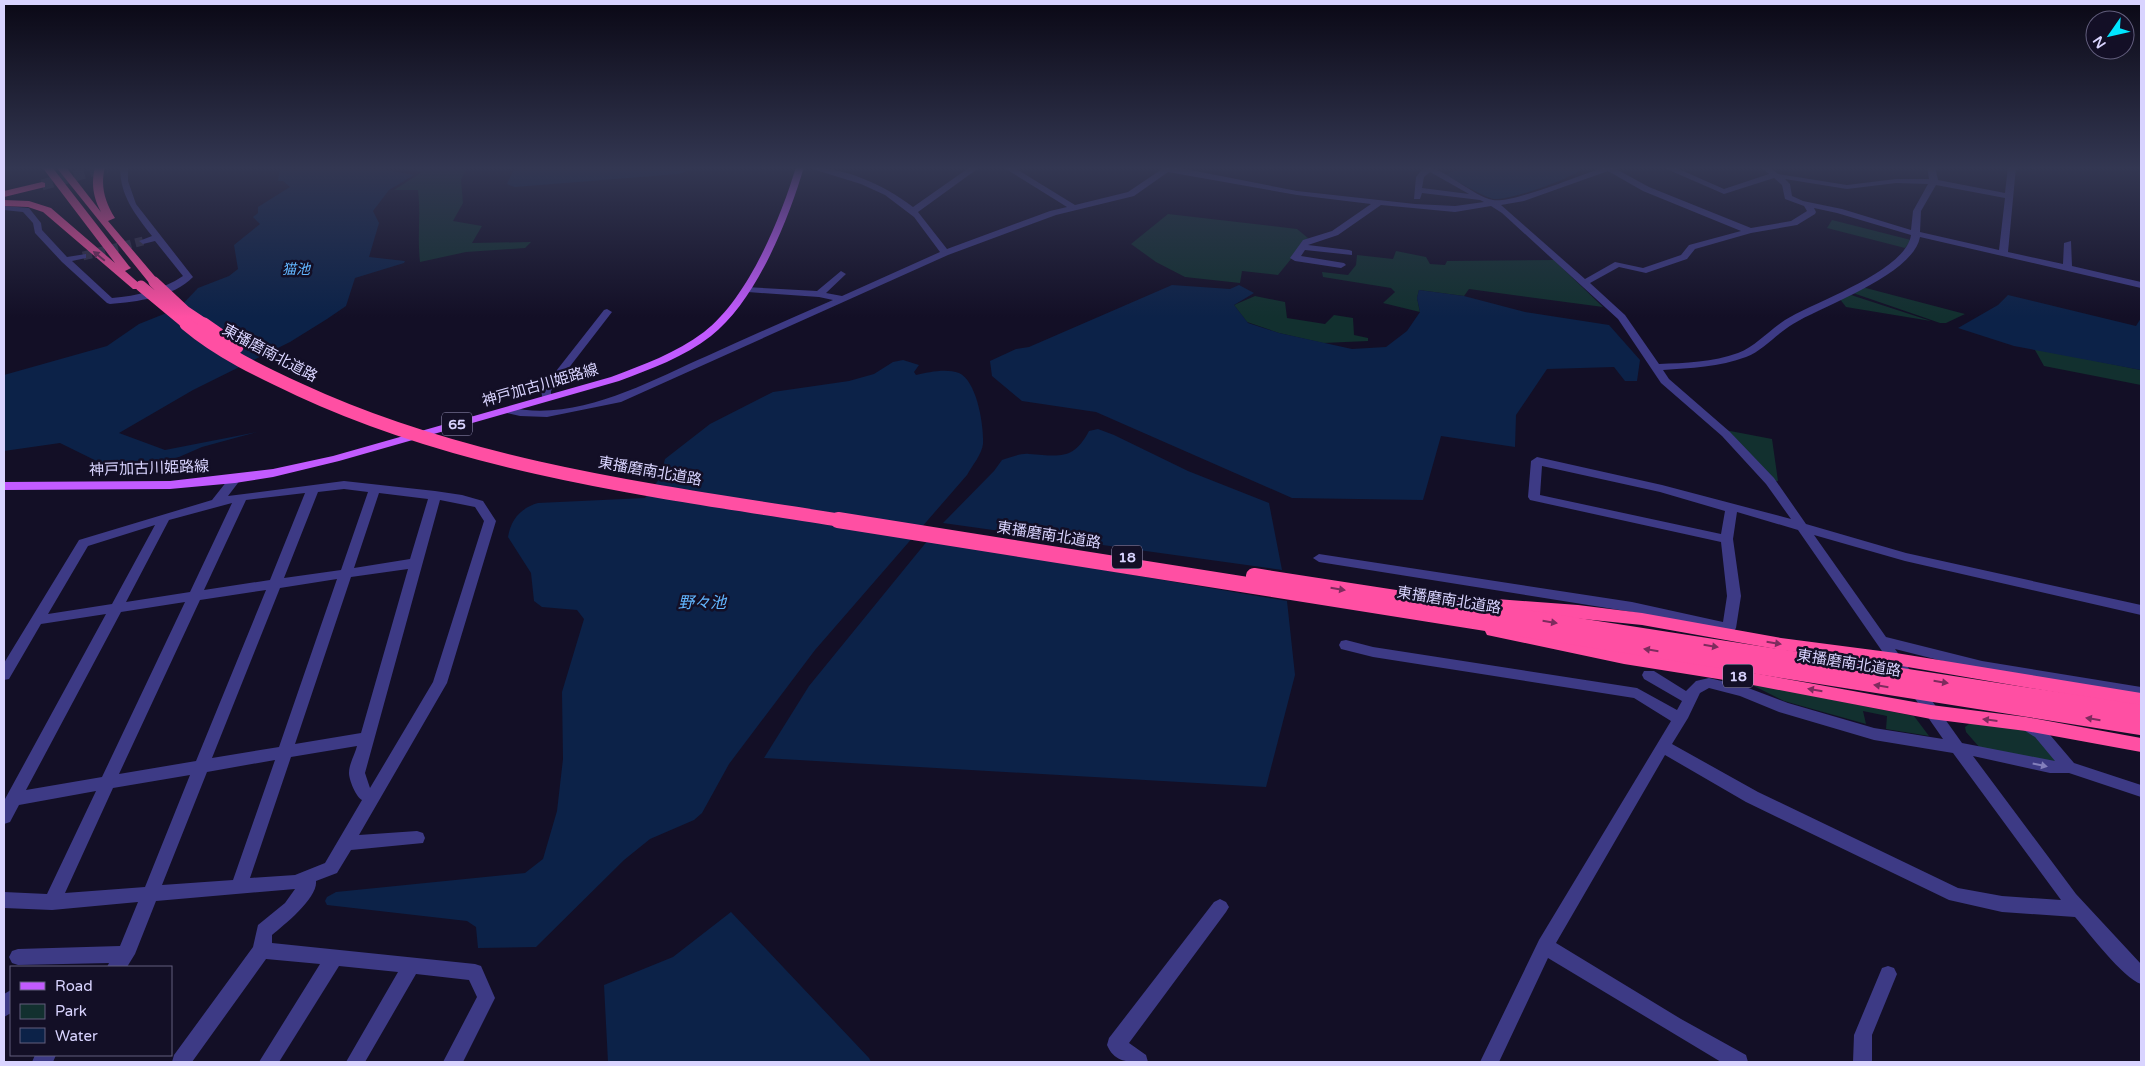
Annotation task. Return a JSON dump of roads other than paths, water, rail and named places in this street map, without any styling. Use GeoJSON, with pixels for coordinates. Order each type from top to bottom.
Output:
{"type":"FeatureCollection","features":[{"type":"Feature","properties":{"kind":"highway"},"geometry":{"type":"LineString","coordinates":[[56,217],[144,285]]}},
{"type":"Feature","properties":{"kind":"highway","name":"東播磨南北道路"},"geometry":{"type":"LineString","coordinates":[[84,217],[96,233],[144,285],[218,334],[292,377],[329,394],[403,422],[500,450],[668,485],[2141,726]]}},
{"type":"Feature","properties":{"kind":"highway","name":"東播磨南北道路"},"geometry":{"type":"LineString","coordinates":[[100,217],[114,235],[155,301],[213,344],[296,389],[390,426],[518,462],[671,493],[1392,603],[2141,712]]}},
{"type":"Feature","properties":{"kind":"highway"},"geometry":{"type":"LineString","coordinates":[[108,217],[144,285]]}},
{"type":"Feature","properties":{"kind":"highway","name":"18"},"geometry":{"type":"LineString","coordinates":[[1392,603],[1536,608],[1642,619],[1781,644],[1896,659],[2141,700]]}},
{"type":"Feature","properties":{"kind":"highway","name":"18"},"geometry":{"type":"LineString","coordinates":[[1392,603],[1545,642],[1931,712],[2026,724],[2141,744]]}},
{"type":"Feature","properties":{"kind":"main road","name":"神戸加古川姫路線"},"geometry":{"type":"LineString","coordinates":[[4,486],[170,485],[235,479],[308,466],[615,379],[651,366],[682,350],[725,319],[748,289],[782,217]]}},
{"type":"Feature","properties":{"kind":"street"},"geometry":{"type":"LineString","coordinates":[[32,217],[37,223],[38,231],[65,260],[110,301],[127,300],[178,284],[188,277],[143,217]]}},
{"type":"Feature","properties":{"kind":"street"},"geometry":{"type":"LineString","coordinates":[[917,217],[945,254]]}},
{"type":"Feature","properties":{"kind":"street"},"geometry":{"type":"LineString","coordinates":[[506,410],[522,415],[577,408],[617,400],[945,254],[1042,217]]}},
{"type":"Feature","properties":{"kind":"street"},"geometry":{"type":"LineString","coordinates":[[1341,265],[1296,258],[1309,241],[1335,233],[1358,217]]}},
{"type":"Feature","properties":{"kind":"street"},"geometry":{"type":"LineString","coordinates":[[1507,217],[1622,317],[1665,381],[1726,434],[1770,481],[1958,749],[2078,909],[2141,976]]}},
{"type":"Feature","properties":{"kind":"street"},"geometry":{"type":"LineString","coordinates":[[1715,217],[1750,231]]}},
{"type":"Feature","properties":{"kind":"street"},"geometry":{"type":"LineString","coordinates":[[1584,283],[1618,264],[1643,270],[1684,257],[1692,247],[1800,220],[1805,217]]}},
{"type":"Feature","properties":{"kind":"street"},"geometry":{"type":"LineString","coordinates":[[1859,217],[1915,233],[2141,285]]}},
{"type":"Feature","properties":{"kind":"street"},"geometry":{"type":"LineString","coordinates":[[1654,367],[1705,362],[1742,355],[1756,348],[1793,319],[1872,280],[1888,269],[1913,245],[1917,217]]}},
{"type":"Feature","properties":{"kind":"street"},"geometry":{"type":"LineString","coordinates":[[2004,254],[2007,217]]}},
{"type":"Feature","properties":{"kind":"street"},"geometry":{"type":"LineString","coordinates":[[143,241],[159,236]]}},
{"type":"Feature","properties":{"kind":"street"},"geometry":{"type":"LineString","coordinates":[[2067,268],[2068,243]]}},
{"type":"Feature","properties":{"kind":"street"},"geometry":{"type":"LineString","coordinates":[[1303,247],[1349,253]]}},
{"type":"Feature","properties":{"kind":"street"},"geometry":{"type":"LineString","coordinates":[[65,260],[83,256]]}},
{"type":"Feature","properties":{"kind":"street"},"geometry":{"type":"LineString","coordinates":[[819,294],[841,274]]}},
{"type":"Feature","properties":{"kind":"street"},"geometry":{"type":"LineString","coordinates":[[748,289],[819,294],[843,299]]}},
{"type":"Feature","properties":{"kind":"street"},"geometry":{"type":"LineString","coordinates":[[547,398],[546,390],[607,312]]}},
{"type":"Feature","properties":{"kind":"street"},"geometry":{"type":"LineString","coordinates":[[1727,539],[1534,497],[1537,461],[1662,489],[1731,510],[1736,508],[1904,557],[2141,610]]}},
{"type":"Feature","properties":{"kind":"street"},"geometry":{"type":"LineString","coordinates":[[216,503],[235,479]]}},
{"type":"Feature","properties":{"kind":"street"},"geometry":{"type":"LineString","coordinates":[[4,675],[83,544],[165,517],[241,497],[344,485],[435,496],[479,504],[490,521],[440,683],[330,868],[307,879],[295,882],[52,902],[4,900]]}},
{"type":"Feature","properties":{"kind":"street"},"geometry":{"type":"LineString","coordinates":[[18,957],[43,962],[121,960],[313,488]]}},
{"type":"Feature","properties":{"kind":"street"},"geometry":{"type":"LineString","coordinates":[[239,887],[375,488]]}},
{"type":"Feature","properties":{"kind":"street"},"geometry":{"type":"LineString","coordinates":[[373,798],[364,794],[358,774],[435,496]]}},
{"type":"Feature","properties":{"kind":"street"},"geometry":{"type":"LineString","coordinates":[[52,902],[241,497]]}},
{"type":"Feature","properties":{"kind":"street"},"geometry":{"type":"LineString","coordinates":[[1319,558],[1632,607],[1729,628],[1734,596],[1727,539],[1731,510]]}},
{"type":"Feature","properties":{"kind":"street"},"geometry":{"type":"LineString","coordinates":[[4,817],[165,517]]}},
{"type":"Feature","properties":{"kind":"street"},"geometry":{"type":"LineString","coordinates":[[37,620],[195,595],[416,564]]}},
{"type":"Feature","properties":{"kind":"street"},"geometry":{"type":"LineString","coordinates":[[1882,641],[1982,666],[2141,692]]}},
{"type":"Feature","properties":{"kind":"street"},"geometry":{"type":"LineString","coordinates":[[1346,645],[1360,654],[1637,693],[1680,719]]}},
{"type":"Feature","properties":{"kind":"street"},"geometry":{"type":"LineString","coordinates":[[1649,675],[1690,699]]}},
{"type":"Feature","properties":{"kind":"street"},"geometry":{"type":"LineString","coordinates":[[1489,1062],[1544,946],[1680,719],[1694,690],[1701,685],[1708,683],[1743,691],[1784,708],[1874,734],[2050,767],[2069,767],[2141,791]]}},
{"type":"Feature","properties":{"kind":"street"},"geometry":{"type":"LineString","coordinates":[[2026,724],[2040,733],[2069,767]]}},
{"type":"Feature","properties":{"kind":"street"},"geometry":{"type":"LineString","coordinates":[[13,799],[367,738]]}},
{"type":"Feature","properties":{"kind":"street"},"geometry":{"type":"LineString","coordinates":[[1663,746],[1752,797],[1955,895],[1981,902],[2021,908],[2078,909]]}},
{"type":"Feature","properties":{"kind":"street"},"geometry":{"type":"LineString","coordinates":[[346,843],[417,838]]}},
{"type":"Feature","properties":{"kind":"street"},"geometry":{"type":"LineString","coordinates":[[181,1062],[262,950],[264,931],[291,908],[308,886],[307,879]]}},
{"type":"Feature","properties":{"kind":"street"},"geometry":{"type":"LineString","coordinates":[[1139,1062],[1116,1045],[1220,907]]}},
{"type":"Feature","properties":{"kind":"street"},"geometry":{"type":"LineString","coordinates":[[1544,946],[1739,1062]]}},
{"type":"Feature","properties":{"kind":"street"},"geometry":{"type":"LineString","coordinates":[[262,950],[475,972],[486,998],[453,1062]]}},
{"type":"Feature","properties":{"kind":"street"},"geometry":{"type":"LineString","coordinates":[[268,1062],[335,957]]}},
{"type":"Feature","properties":{"kind":"street"},"geometry":{"type":"LineString","coordinates":[[355,1062],[412,965]]}},
{"type":"Feature","properties":{"kind":"street"},"geometry":{"type":"LineString","coordinates":[[1862,1062],[1863,1035],[1888,974]]}},
{"type":"Feature","properties":{"kind":"water","name":"猫池"},"geometry":{"type":"Polygon","coordinates":[[[253,217],[376,217],[379,223],[369,257],[405,261],[404,263],[355,278],[346,306],[327,319],[290,342],[193,390],[119,433],[165,450],[257,432],[202,447],[179,457],[123,474],[60,443],[4,451],[4,375],[107,346],[139,324],[179,308],[198,288],[229,276],[238,269],[234,245],[260,224],[253,217]]]}},
{"type":"Feature","properties":{"kind":"water"},"geometry":{"type":"Polygon","coordinates":[[[1172,285],[1230,289],[1239,285],[1254,293],[1234,305],[1248,323],[1279,333],[1352,349],[1386,347],[1407,331],[1420,312],[1417,298],[1419,290],[1464,296],[1525,312],[1609,325],[1640,360],[1637,381],[1625,381],[1614,367],[1547,369],[1516,415],[1515,447],[1441,436],[1423,500],[1292,498],[1096,412],[1022,401],[992,376],[990,361],[1016,349],[1029,347],[1172,285]]]}},
{"type":"Feature","properties":{"kind":"water"},"geometry":{"type":"Polygon","coordinates":[[[2008,295],[2136,326],[2141,318],[2141,370],[2014,346],[1958,328],[1998,305],[2008,295]]]}},
{"type":"Feature","properties":{"kind":"water","name":"野々池"},"geometry":{"type":"Polygon","coordinates":[[[903,360],[919,365],[914,372],[916,375],[949,371],[959,373],[965,378],[975,394],[981,416],[983,444],[981,452],[967,475],[815,650],[729,764],[702,813],[694,820],[650,839],[624,860],[536,947],[478,948],[476,927],[467,921],[327,905],[325,901],[327,897],[336,892],[525,873],[543,859],[557,811],[563,759],[562,692],[584,619],[577,610],[542,607],[534,601],[531,573],[508,537],[514,520],[522,511],[538,503],[645,498],[660,478],[665,459],[710,424],[773,392],[849,381],[874,374],[893,362],[903,360]]]}},
{"type":"Feature","properties":{"kind":"water"},"geometry":{"type":"Polygon","coordinates":[[[1098,429],[1188,471],[1269,503],[1282,570],[943,523],[994,471],[1002,460],[1026,454],[1057,456],[1071,452],[1083,441],[1089,431],[1098,429]]]}},
{"type":"Feature","properties":{"kind":"water"},"geometry":{"type":"Polygon","coordinates":[[[928,540],[1287,601],[1295,675],[1266,787],[764,758],[809,686],[928,540]]]}},
{"type":"Feature","properties":{"kind":"water"},"geometry":{"type":"Polygon","coordinates":[[[731,912],[871,1062],[608,1062],[604,985],[673,957],[731,912]]]}},
{"type":"Feature","properties":{"kind":"tunnel"},"geometry":{"type":"LineString","coordinates":[[83,256],[143,241]]}}]}
